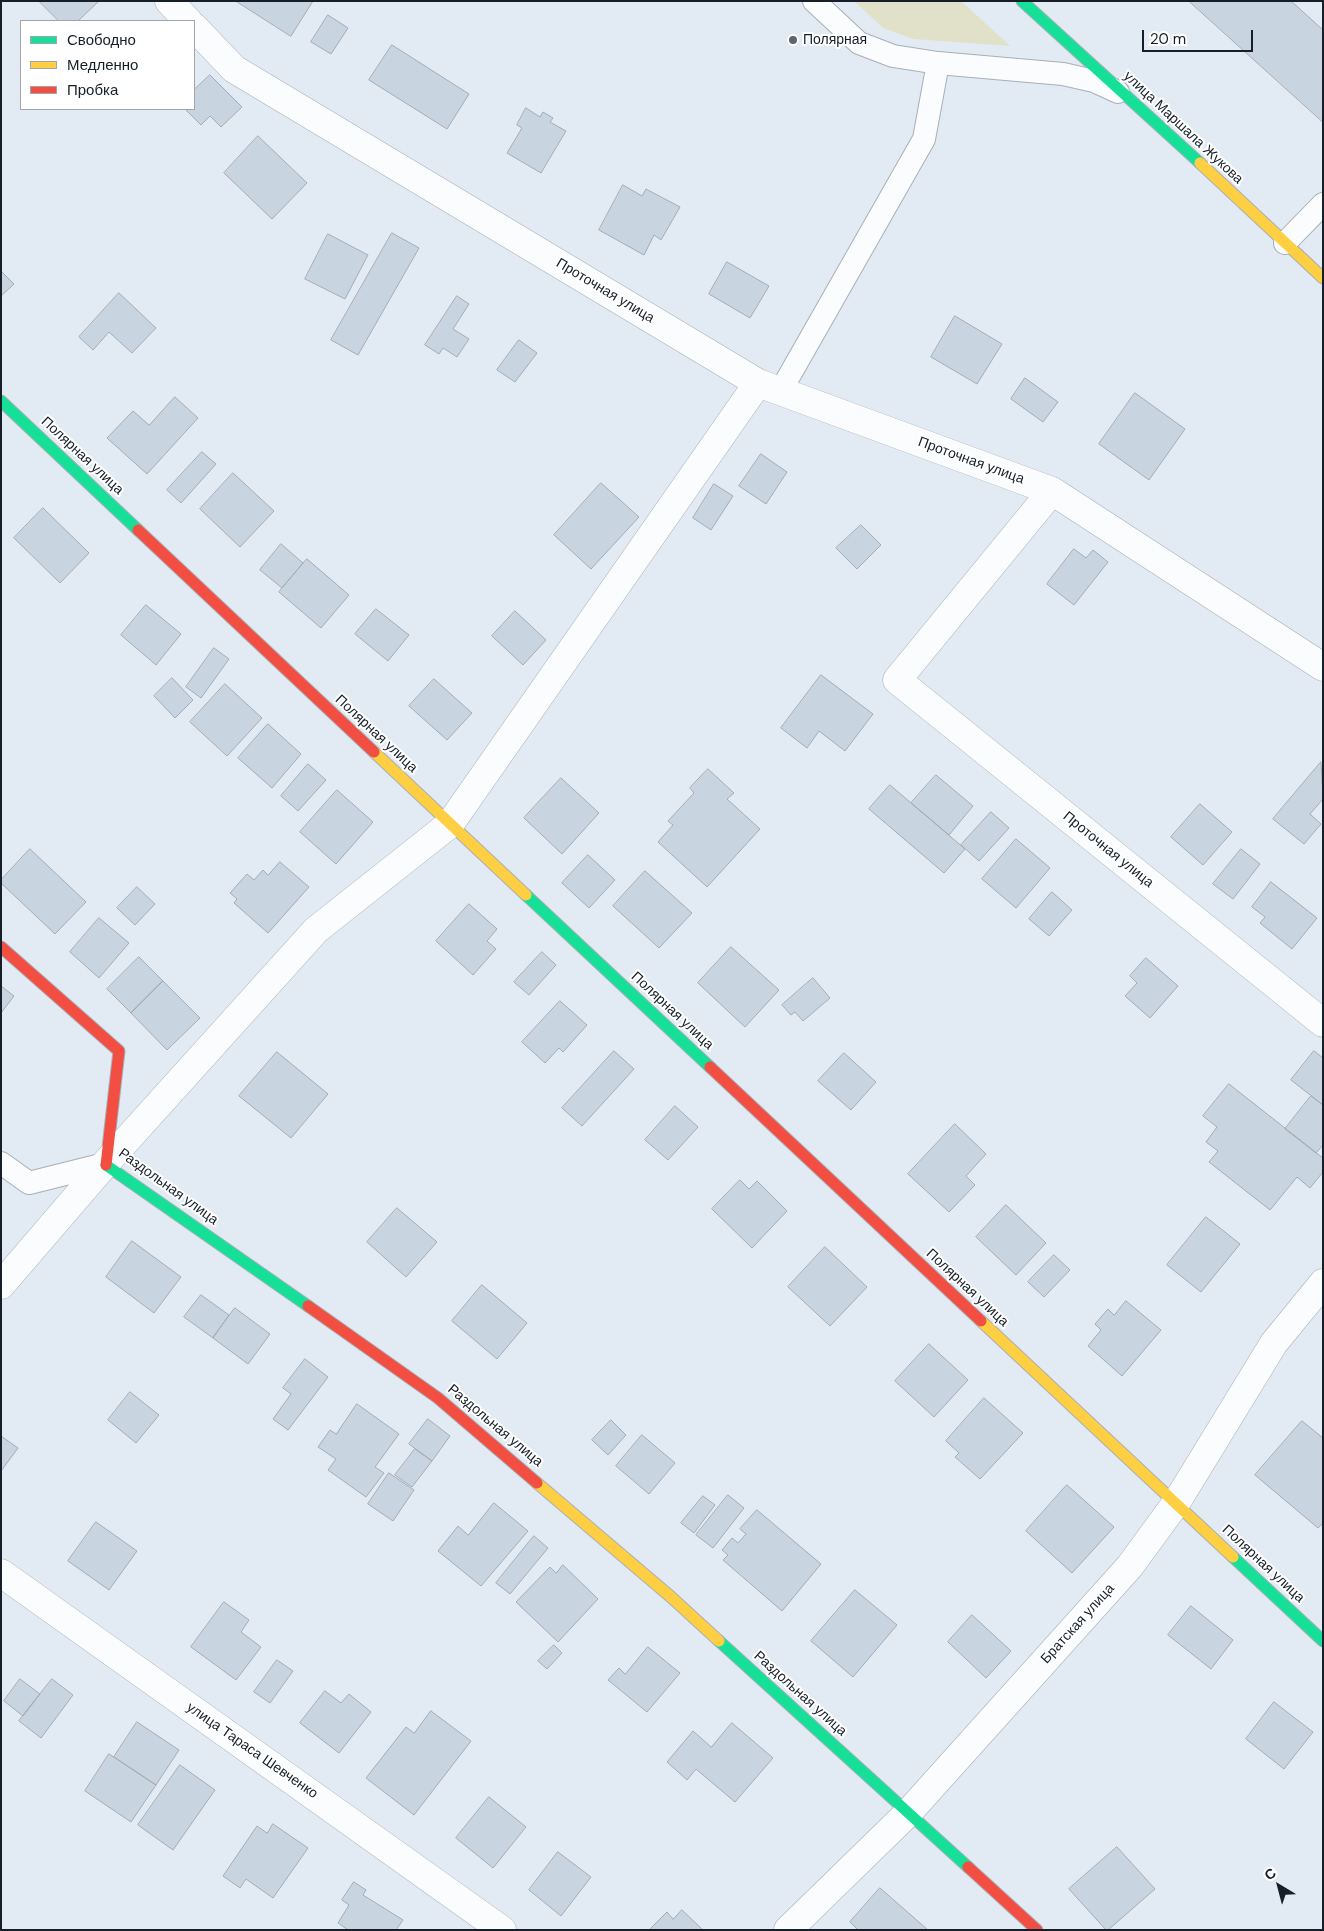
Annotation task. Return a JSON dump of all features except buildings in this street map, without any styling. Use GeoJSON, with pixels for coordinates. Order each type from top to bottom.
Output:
{"type":"FeatureCollection","features":[{"type":"Feature","properties":{"kind":"street"},"geometry":{"type":"LineString","coordinates":[[169,1],[187,20]]}},
{"type":"Feature","properties":{"kind":"street","name":"улица Маршала Жукова"},"geometry":{"type":"LineString","coordinates":[[1022,1],[1128,96],[1323,278]]}},
{"type":"Feature","properties":{"kind":"street","name":"Проточная улица"},"geometry":{"type":"LineString","coordinates":[[195,28],[234,69],[769,387],[1052,491],[1323,667]]}},
{"type":"Feature","properties":{"kind":"street"},"geometry":{"type":"LineString","coordinates":[[1,1286],[105,1164],[316,930],[450,824],[769,387]]}},
{"type":"Feature","properties":{"kind":"street","name":"Полярная улица"},"geometry":{"type":"LineString","coordinates":[[1,401],[1323,1641]]}},
{"type":"Feature","properties":{"kind":"street","name":"Проточная улица"},"geometry":{"type":"LineString","coordinates":[[1052,491],[897,680],[1323,1024]]}},
{"type":"Feature","properties":{"kind":"street","name":"Раздольная улица"},"geometry":{"type":"LineString","coordinates":[[1,947],[119,1051],[105,1164],[438,1398],[671,1597],[1037,1930]]}},
{"type":"Feature","properties":{"kind":"street","name":"Братская улица"},"geometry":{"type":"LineString","coordinates":[[788,1930],[908,1813],[1130,1566],[1176,1504],[1274,1343],[1323,1283]]}},
{"type":"Feature","properties":{"kind":"street","name":"улица Тараса Шевченко"},"geometry":{"type":"LineString","coordinates":[[1,1572],[502,1930]]}},
{"type":"Feature","properties":{"kind":"lane"},"geometry":{"type":"LineString","coordinates":[[814,1],[859,43],[893,56],[938,63],[1063,74],[1094,81],[1128,96]]}},
{"type":"Feature","properties":{"kind":"lane"},"geometry":{"type":"LineString","coordinates":[[769,387],[924,139],[938,63]]}},
{"type":"Feature","properties":{"kind":"lane"},"geometry":{"type":"LineString","coordinates":[[1285,244],[1323,204]]}},
{"type":"Feature","properties":{"kind":"lane"},"geometry":{"type":"LineString","coordinates":[[1,1163],[28,1183],[105,1164]]}},
{"type":"Feature","properties":{"kind":"green space"},"geometry":{"type":"Polygon","coordinates":[[[854,1],[961,1],[1010,46],[913,39],[883,28],[854,1]]]}},
{"type":"Feature","properties":{"kind":"traffic: fast"},"geometry":{"type":"LineString","coordinates":[[1022,1],[1200,163]]}},
{"type":"Feature","properties":{"kind":"traffic: fast"},"geometry":{"type":"LineString","coordinates":[[1,401],[138,530]]}},
{"type":"Feature","properties":{"kind":"traffic: fast"},"geometry":{"type":"LineString","coordinates":[[526,895],[710,1067]]}},
{"type":"Feature","properties":{"kind":"traffic: fast"},"geometry":{"type":"LineString","coordinates":[[106,1165],[308,1306]]}},
{"type":"Feature","properties":{"kind":"traffic: fast"},"geometry":{"type":"LineString","coordinates":[[1233,1557],[1323,1641]]}},
{"type":"Feature","properties":{"kind":"traffic: fast"},"geometry":{"type":"LineString","coordinates":[[719,1641],[968,1867]]}},
{"type":"Feature","properties":{"kind":"traffic: slow"},"geometry":{"type":"LineString","coordinates":[[1200,163],[1323,278]]}},
{"type":"Feature","properties":{"kind":"traffic: slow"},"geometry":{"type":"LineString","coordinates":[[374,752],[526,895]]}},
{"type":"Feature","properties":{"kind":"traffic: slow"},"geometry":{"type":"LineString","coordinates":[[981,1321],[1233,1557]]}},
{"type":"Feature","properties":{"kind":"traffic: slow"},"geometry":{"type":"LineString","coordinates":[[537,1483],[671,1597],[719,1641]]}},
{"type":"Feature","properties":{"kind":"traffic: jam"},"geometry":{"type":"LineString","coordinates":[[138,530],[374,752]]}},
{"type":"Feature","properties":{"kind":"traffic: jam"},"geometry":{"type":"LineString","coordinates":[[1,947],[119,1051],[106,1165]]}},
{"type":"Feature","properties":{"kind":"traffic: jam"},"geometry":{"type":"LineString","coordinates":[[710,1067],[981,1321]]}},
{"type":"Feature","properties":{"kind":"traffic: jam"},"geometry":{"type":"LineString","coordinates":[[308,1306],[438,1398],[537,1483]]}},
{"type":"Feature","properties":{"kind":"traffic: jam"},"geometry":{"type":"LineString","coordinates":[[968,1867],[1037,1930]]}},
{"type":"Feature","properties":{"kind":"place","name":"Полярная"},"geometry":{"type":"Point","coordinates":[793,40]}}]}
